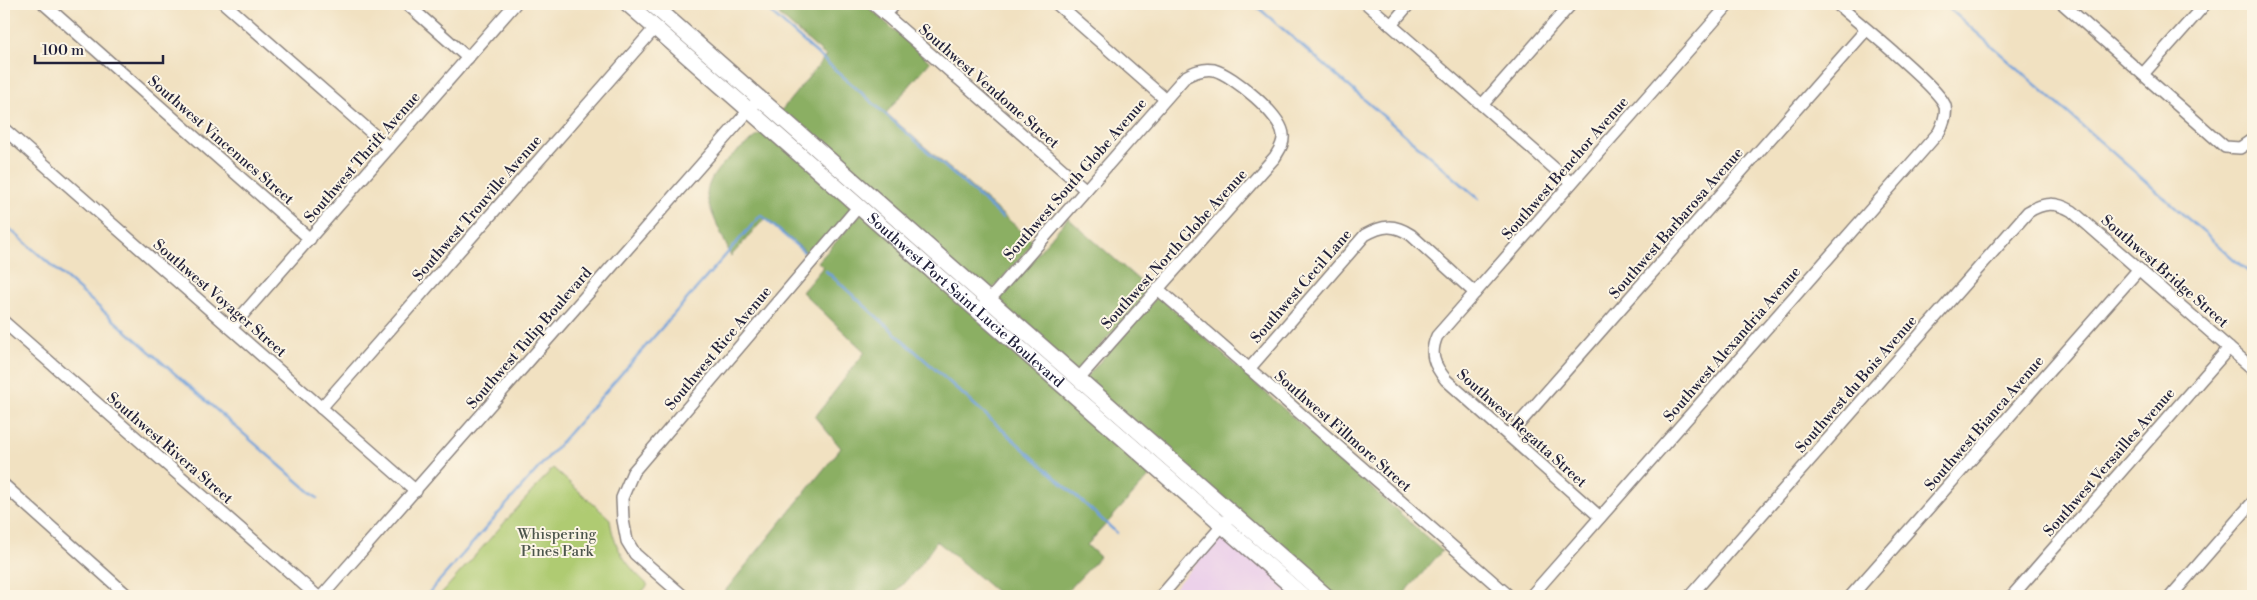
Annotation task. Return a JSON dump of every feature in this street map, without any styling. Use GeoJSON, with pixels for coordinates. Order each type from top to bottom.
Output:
{"type":"FeatureCollection","features":[{"type":"Feature","properties":{"kind":"main road","name":"Southwest Port Saint Lucie Boulevard"},"geometry":{"type":"LineString","coordinates":[[628,4],[748,111],[859,206],[984,306],[1079,378],[1326,596]]}},
{"type":"Feature","properties":{"kind":"main road","name":"Southwest Port Saint Lucie Boulevard"},"geometry":{"type":"LineString","coordinates":[[652,4],[759,99],[1222,526],[1302,596]]}},
{"type":"Feature","properties":{"kind":"street","name":"Southwest Vincennes Street"},"geometry":{"type":"LineString","coordinates":[[44,4],[310,238]]}},
{"type":"Feature","properties":{"kind":"street"},"geometry":{"type":"LineString","coordinates":[[225,4],[389,148]]}},
{"type":"Feature","properties":{"kind":"street"},"geometry":{"type":"LineString","coordinates":[[407,4],[468,58]]}},
{"type":"Feature","properties":{"kind":"street","name":"Southwest Thrift Avenue"},"geometry":{"type":"LineString","coordinates":[[231,328],[514,4]]}},
{"type":"Feature","properties":{"kind":"street","name":"Southwest Vendome Street"},"geometry":{"type":"LineString","coordinates":[[873,4],[1086,190]]}},
{"type":"Feature","properties":{"kind":"street"},"geometry":{"type":"LineString","coordinates":[[886,15],[895,4]]}},
{"type":"Feature","properties":{"kind":"street"},"geometry":{"type":"LineString","coordinates":[[1057,4],[1165,99]]}},
{"type":"Feature","properties":{"kind":"street"},"geometry":{"type":"LineString","coordinates":[[1366,4],[1571,183]]}},
{"type":"Feature","properties":{"kind":"street"},"geometry":{"type":"LineString","coordinates":[[1391,25],[1409,4]]}},
{"type":"Feature","properties":{"kind":"street"},"geometry":{"type":"LineString","coordinates":[[1482,105],[1571,4]]}},
{"type":"Feature","properties":{"kind":"street","name":"Southwest Benchor Avenue"},"geometry":{"type":"LineString","coordinates":[[1432,356],[1437,336],[1729,4]]}},
{"type":"Feature","properties":{"kind":"street"},"geometry":{"type":"LineString","coordinates":[[1837,4],[1866,30]]}},
{"type":"Feature","properties":{"kind":"street"},"geometry":{"type":"LineString","coordinates":[[2063,4],[2225,147],[2240,148],[2253,139]]}},
{"type":"Feature","properties":{"kind":"street"},"geometry":{"type":"LineString","coordinates":[[2143,74],[2205,4]]}},
{"type":"Feature","properties":{"kind":"street","name":"Southwest Trouville Avenue"},"geometry":{"type":"LineString","coordinates":[[321,408],[655,28]]}},
{"type":"Feature","properties":{"kind":"street","name":"Southwest Alexandria Avenue"},"geometry":{"type":"LineString","coordinates":[[1531,596],[1939,132],[1945,119],[1946,108],[1934,89],[1866,30]]}},
{"type":"Feature","properties":{"kind":"street","name":"Southwest Barbarosa Avenue"},"geometry":{"type":"LineString","coordinates":[[1509,435],[1866,30]]}},
{"type":"Feature","properties":{"kind":"street","name":"Southwest South Globe Avenue"},"geometry":{"type":"LineString","coordinates":[[984,306],[1185,77],[1196,71],[1216,70],[1229,77],[1273,114],[1280,124],[1283,136]]}},
{"type":"Feature","properties":{"kind":"street","name":"Southwest Tulip Boulevard"},"geometry":{"type":"LineString","coordinates":[[322,596],[759,99]]}},
{"type":"Feature","properties":{"kind":"street","name":"Southwest Voyager Street"},"geometry":{"type":"LineString","coordinates":[[4,129],[416,490]]}},
{"type":"Feature","properties":{"kind":"street","name":"Southwest North Globe Avenue"},"geometry":{"type":"LineString","coordinates":[[1079,378],[1275,157],[1282,145],[1283,136]]}},
{"type":"Feature","properties":{"kind":"street","name":"Southwest Bridge Street"},"geometry":{"type":"LineString","coordinates":[[2052,204],[2063,206],[2072,211],[2253,369]]}},
{"type":"Feature","properties":{"kind":"street","name":"Southwest du Bois Avenue"},"geometry":{"type":"LineString","coordinates":[[1690,596],[2028,212],[2040,205],[2052,204]]}},
{"type":"Feature","properties":{"kind":"street","name":"Southwest Rice Avenue"},"geometry":{"type":"LineString","coordinates":[[683,596],[635,554],[627,541],[622,520],[622,498],[633,472],[859,206]]}},
{"type":"Feature","properties":{"kind":"street","name":"Southwest Cecil Lane"},"geometry":{"type":"LineString","coordinates":[[1249,369],[1366,235],[1377,228],[1388,226],[1400,228],[1411,235],[1475,293]]}},
{"type":"Feature","properties":{"kind":"street","name":"Southwest Bianca Avenue"},"geometry":{"type":"LineString","coordinates":[[1851,596],[2139,269]]}},
{"type":"Feature","properties":{"kind":"street","name":"Southwest Fillmore Street"},"geometry":{"type":"LineString","coordinates":[[1158,289],[1510,596]]}},
{"type":"Feature","properties":{"kind":"street","name":"Southwest Rivera Street"},"geometry":{"type":"LineString","coordinates":[[4,322],[317,596]]}},
{"type":"Feature","properties":{"kind":"street","name":"Southwest Versailles Avenue"},"geometry":{"type":"LineString","coordinates":[[2012,596],[2229,348]]}},
{"type":"Feature","properties":{"kind":"street","name":"Southwest Regatta Street"},"geometry":{"type":"LineString","coordinates":[[1432,356],[1437,369],[1446,380],[1600,517]]}},
{"type":"Feature","properties":{"kind":"street"},"geometry":{"type":"LineString","coordinates":[[4,485],[128,596]]}},
{"type":"Feature","properties":{"kind":"street"},"geometry":{"type":"LineString","coordinates":[[2171,596],[2253,502]]}},
{"type":"Feature","properties":{"kind":"street"},"geometry":{"type":"LineString","coordinates":[[1161,596],[1232,514]]}},
{"type":"Feature","properties":{"kind":"shaded area"},"geometry":{"type":"Polygon","coordinates":[[[1227,528],[1306,596],[1167,596],[1227,528]]]}},
{"type":"Feature","properties":{"kind":"green space"},"geometry":{"type":"Polygon","coordinates":[[[789,4],[865,4],[930,62],[886,113],[1034,242],[984,299],[776,117],[826,56],[779,15],[789,4]]]}},
{"type":"Feature","properties":{"kind":"green space"},"geometry":{"type":"Polygon","coordinates":[[[767,129],[859,201],[811,256],[765,218],[731,256],[710,207],[707,195],[714,175],[740,149],[767,129]]]}},
{"type":"Feature","properties":{"kind":"green space"},"geometry":{"type":"Polygon","coordinates":[[[866,208],[1156,469],[1087,545],[1100,557],[1063,596],[1001,596],[937,541],[921,564],[892,596],[721,596],[841,448],[815,417],[865,352],[802,292],[823,267],[818,262],[866,208]]]}},
{"type":"Feature","properties":{"kind":"green space"},"geometry":{"type":"Polygon","coordinates":[[[1068,218],[1150,290],[1073,377],[992,306],[1068,218]]]}},
{"type":"Feature","properties":{"kind":"green space"},"geometry":{"type":"Polygon","coordinates":[[[1158,296],[1442,551],[1402,596],[1323,596],[1080,384],[1158,296]]]}},
{"type":"Feature","properties":{"kind":"green space","name":"Whispering Pines Park"},"geometry":{"type":"Polygon","coordinates":[[[553,468],[610,519],[614,538],[622,555],[648,585],[638,596],[439,596],[553,468]]]}},
{"type":"Feature","properties":{"kind":"waterway"},"geometry":{"type":"LineString","coordinates":[[761,4],[1003,218]]}},
{"type":"Feature","properties":{"kind":"waterway"},"geometry":{"type":"LineString","coordinates":[[1254,4],[1479,199]]}},
{"type":"Feature","properties":{"kind":"waterway"},"geometry":{"type":"LineString","coordinates":[[1944,4],[2253,276]]}},
{"type":"Feature","properties":{"kind":"waterway"},"geometry":{"type":"LineString","coordinates":[[426,596],[761,215],[804,252]]}},
{"type":"Feature","properties":{"kind":"waterway"},"geometry":{"type":"LineString","coordinates":[[4,224],[317,498]]}},
{"type":"Feature","properties":{"kind":"waterway"},"geometry":{"type":"LineString","coordinates":[[826,271],[1117,533]]}}]}
